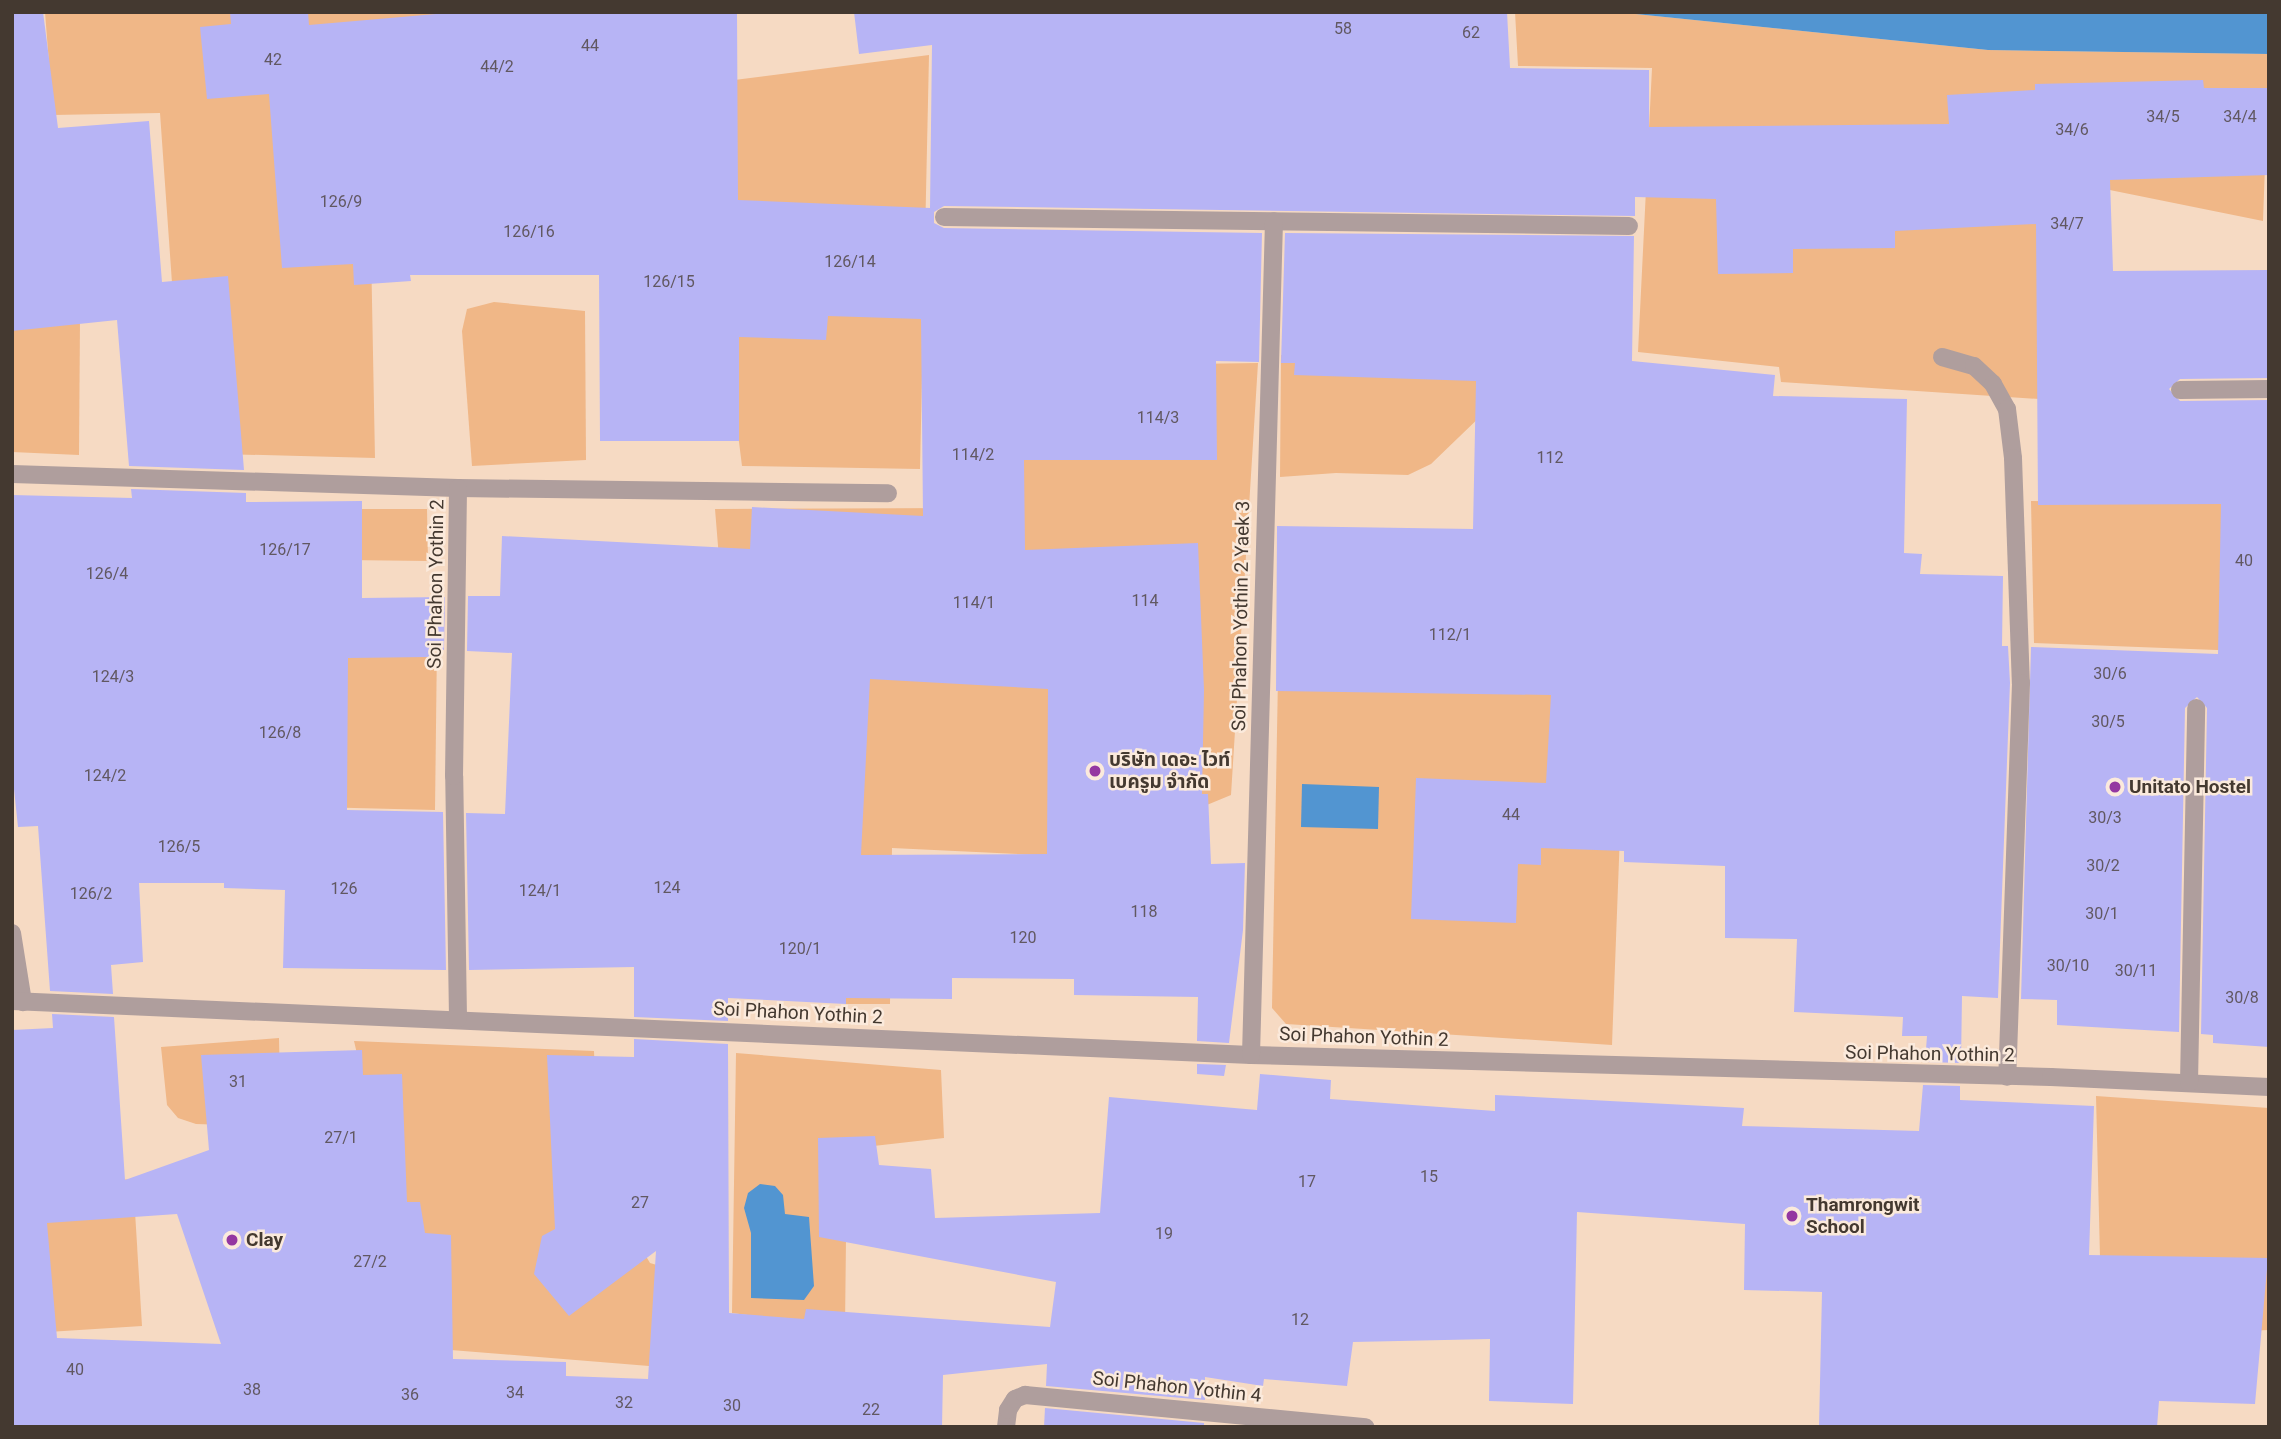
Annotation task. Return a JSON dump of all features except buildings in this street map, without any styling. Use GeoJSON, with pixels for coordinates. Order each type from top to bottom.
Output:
{"type":"FeatureCollection","features":[{"type":"Feature","properties":{"kind":"street"},"geometry":{"type":"LineString","coordinates":[[944,217],[1629,226]]}},
{"type":"Feature","properties":{"kind":"street","name":"Soi Phahon Yothin 2 Yaek 3"},"geometry":{"type":"LineString","coordinates":[[1251,1055],[1274,220]]}},
{"type":"Feature","properties":{"kind":"street"},"geometry":{"type":"LineString","coordinates":[[1942,358],[1974,366],[1993,384],[2007,410],[2013,458],[2021,683],[2007,1077]]}},
{"type":"Feature","properties":{"kind":"street"},"geometry":{"type":"LineString","coordinates":[[2180,390],[2269,389]]}},
{"type":"Feature","properties":{"kind":"street","name":"Soi Phahon Yothin 2"},"geometry":{"type":"LineString","coordinates":[[12,474],[458,488],[888,493]]}},
{"type":"Feature","properties":{"kind":"street","name":"Soi Phahon Yothin 2"},"geometry":{"type":"LineString","coordinates":[[458,488],[454,776],[458,1017]]}},
{"type":"Feature","properties":{"kind":"street"},"geometry":{"type":"LineString","coordinates":[[2189,1083],[2196,708]]}},
{"type":"Feature","properties":{"kind":"street","name":"Soi Phahon Yothin 2"},"geometry":{"type":"LineString","coordinates":[[12,933],[18,1001],[458,1017],[1251,1055],[2269,1087]]}},
{"type":"Feature","properties":{"kind":"street","name":"Soi Phahon Yothin 4"},"geometry":{"type":"LineString","coordinates":[[1006,1427],[1008,1410],[1015,1399],[1025,1395],[1366,1427]]}},
{"type":"Feature","properties":{"kind":"shaded area"},"geometry":{"type":"Polygon","coordinates":[[[45,12],[449,12],[459,115],[371,248],[375,458],[184,453],[160,113],[53,115],[45,12]]]}},
{"type":"Feature","properties":{"kind":"shaded area"},"geometry":{"type":"Polygon","coordinates":[[[1515,12],[1616,12],[1988,50],[2269,54],[2263,221],[2090,186],[2069,401],[1781,382],[1779,367],[1638,352],[1652,68],[1518,66],[1515,12]]]}},
{"type":"Feature","properties":{"kind":"shaded area"},"geometry":{"type":"Polygon","coordinates":[[[929,55],[920,469],[742,466],[695,85],[929,55]]]}},
{"type":"Feature","properties":{"kind":"shaded area"},"geometry":{"type":"Polygon","coordinates":[[[81,182],[79,455],[12,452],[12,186],[81,182]]]}},
{"type":"Feature","properties":{"kind":"shaded area"},"geometry":{"type":"Polygon","coordinates":[[[494,302],[585,311],[586,460],[472,466],[462,331],[467,309],[494,302]]]}},
{"type":"Feature","properties":{"kind":"shaded area"},"geometry":{"type":"Polygon","coordinates":[[[1281,355],[1484,360],[1487,410],[1431,464],[1408,475],[1336,473],[1280,477],[1281,355]]]}},
{"type":"Feature","properties":{"kind":"shaded area"},"geometry":{"type":"Polygon","coordinates":[[[1258,363],[1231,795],[1081,857],[892,848],[890,1004],[846,1004],[801,964],[742,841],[715,509],[965,508],[980,367],[1258,363]]]}},
{"type":"Feature","properties":{"kind":"shaded area"},"geometry":{"type":"Polygon","coordinates":[[[2031,501],[2229,503],[2269,652],[2034,643],[2031,501]]]}},
{"type":"Feature","properties":{"kind":"shaded area"},"geometry":{"type":"Polygon","coordinates":[[[346,509],[427,509],[428,561],[346,560],[346,509]]]}},
{"type":"Feature","properties":{"kind":"shaded area"},"geometry":{"type":"Polygon","coordinates":[[[193,636],[437,642],[435,810],[190,804],[193,636]]]}},
{"type":"Feature","properties":{"kind":"shaded area"},"geometry":{"type":"Polygon","coordinates":[[[1626,674],[1612,1045],[1286,1024],[1272,1008],[1278,677],[1626,674]]]}},
{"type":"Feature","properties":{"kind":"shaded area"},"geometry":{"type":"Polygon","coordinates":[[[279,1038],[283,1235],[227,1125],[196,1124],[178,1118],[167,1105],[161,1047],[279,1038]]]}},
{"type":"Feature","properties":{"kind":"shaded area"},"geometry":{"type":"Polygon","coordinates":[[[354,1041],[594,1051],[599,1177],[650,1263],[694,1276],[686,1369],[426,1348],[354,1041]]]}},
{"type":"Feature","properties":{"kind":"shaded area"},"geometry":{"type":"Polygon","coordinates":[[[736,1053],[941,1070],[944,1138],[847,1149],[845,1328],[732,1313],[736,1053]]]}},
{"type":"Feature","properties":{"kind":"shaded area"},"geometry":{"type":"Polygon","coordinates":[[[2096,1096],[2269,1108],[2269,1330],[2102,1337],[2096,1096]]]}},
{"type":"Feature","properties":{"kind":"shaded area"},"geometry":{"type":"Polygon","coordinates":[[[133,1179],[142,1326],[48,1332],[39,1185],[133,1179]]]}},
{"type":"Feature","properties":{"kind":"water"},"geometry":{"type":"Polygon","coordinates":[[[1616,12],[2269,12],[2269,54],[1988,50],[1616,12]]]}},
{"type":"Feature","properties":{"kind":"water"},"geometry":{"type":"Polygon","coordinates":[[[1302,784],[1379,787],[1378,829],[1301,827],[1302,784]]]}},
{"type":"Feature","properties":{"kind":"water"},"geometry":{"type":"Polygon","coordinates":[[[760,1184],[775,1186],[783,1195],[785,1214],[809,1217],[814,1286],[804,1300],[751,1298],[751,1233],[744,1208],[748,1193],[760,1184]]]}},
{"type":"Feature","properties":{"kind":"place","name":"บริษัท เดอะ ไวท์ เบครูม จำกัด"},"geometry":{"type":"Point","coordinates":[1095,771]}},
{"type":"Feature","properties":{"kind":"place","name":"Unitato Hostel"},"geometry":{"type":"Point","coordinates":[2115,787]}},
{"type":"Feature","properties":{"kind":"place","name":"Thamrongwit School"},"geometry":{"type":"Point","coordinates":[1792,1216]}},
{"type":"Feature","properties":{"kind":"place","name":"Clay"},"geometry":{"type":"Point","coordinates":[232,1240]}}]}
